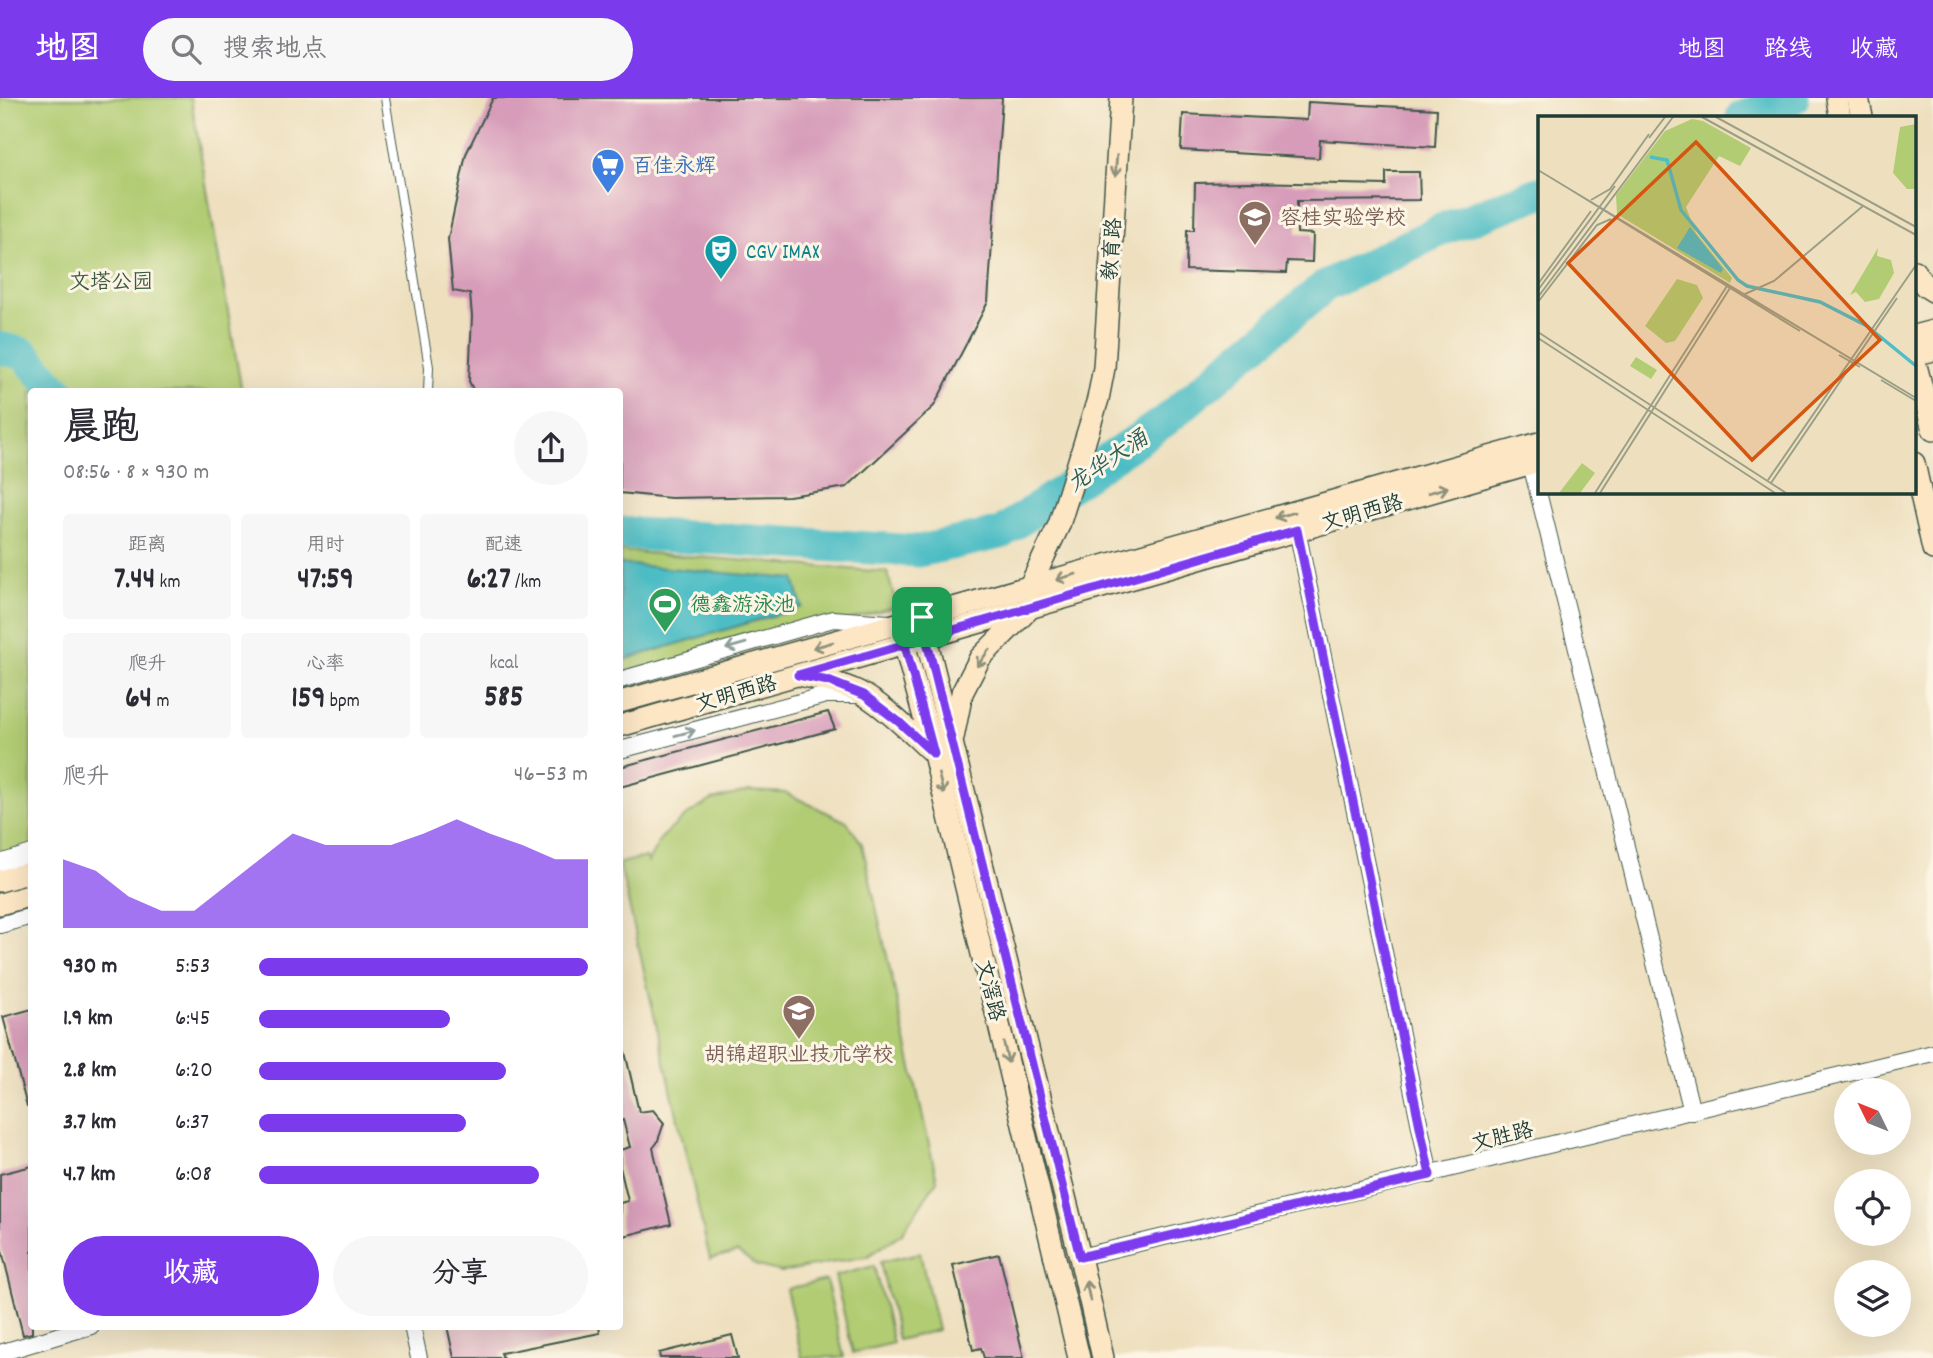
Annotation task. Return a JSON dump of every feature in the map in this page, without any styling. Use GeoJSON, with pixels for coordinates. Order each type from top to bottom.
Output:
{"type":"FeatureCollection","features":[{"type":"Feature","properties":{"kind":"street","name":"教育路"},"geometry":{"type":"LineString","coordinates":[[1029,598],[1059,525],[1098,399],[1104,368],[1121,98]]}},
{"type":"Feature","properties":{"kind":"street"},"geometry":{"type":"LineString","coordinates":[[1916,274],[1925,286],[1933,291]]}},
{"type":"Feature","properties":{"kind":"street"},"geometry":{"type":"LineString","coordinates":[[1916,356],[1933,350]]}},
{"type":"Feature","properties":{"kind":"street"},"geometry":{"type":"LineString","coordinates":[[1916,365],[1933,429]]}},
{"type":"Feature","properties":{"kind":"street","name":"文明西路"},"geometry":{"type":"LineString","coordinates":[[623,725],[926,638],[1029,598],[1538,443]]}},
{"type":"Feature","properties":{"kind":"street","name":"文明西路"},"geometry":{"type":"LineString","coordinates":[[623,701],[899,623],[1029,598],[1297,530],[1535,463]]}},
{"type":"Feature","properties":{"kind":"street"},"geometry":{"type":"LineString","coordinates":[[1916,476],[1933,549]]}},
{"type":"Feature","properties":{"kind":"street"},"geometry":{"type":"LineString","coordinates":[[1542,494],[1692,1112]]}},
{"type":"Feature","properties":{"kind":"street"},"geometry":{"type":"LineString","coordinates":[[1297,530],[1430,1175]]}},
{"type":"Feature","properties":{"kind":"street"},"geometry":{"type":"LineString","coordinates":[[798,675],[828,681],[864,695],[899,722],[943,749],[962,693],[981,658],[1029,598]]}},
{"type":"Feature","properties":{"kind":"street","name":"文滘路"},"geometry":{"type":"LineString","coordinates":[[922,617],[943,749],[1079,1358]]}},
{"type":"Feature","properties":{"kind":"street"},"geometry":{"type":"LineString","coordinates":[[623,679],[833,619],[899,623]]}},
{"type":"Feature","properties":{"kind":"street","name":"文滘路"},"geometry":{"type":"LineString","coordinates":[[899,623],[903,645],[943,749],[1080,1257],[1103,1358]]}},
{"type":"Feature","properties":{"kind":"street"},"geometry":{"type":"LineString","coordinates":[[623,749],[826,695],[864,695]]}},
{"type":"Feature","properties":{"kind":"street"},"geometry":{"type":"LineString","coordinates":[[2,874],[28,856]]}},
{"type":"Feature","properties":{"kind":"street"},"geometry":{"type":"LineString","coordinates":[[2,874],[28,872]]}},
{"type":"Feature","properties":{"kind":"street"},"geometry":{"type":"LineString","coordinates":[[0,925],[28,917]]}},
{"type":"Feature","properties":{"kind":"street","name":"文胜路"},"geometry":{"type":"LineString","coordinates":[[1080,1257],[1933,1053]]}},
{"type":"Feature","properties":{"kind":"street"},"geometry":{"type":"LineString","coordinates":[[0,1353],[78,1330]]}},
{"type":"Feature","properties":{"kind":"street"},"geometry":{"type":"LineString","coordinates":[[413,1330],[419,1358]]}},
{"type":"Feature","properties":{"kind":"lane"},"geometry":{"type":"LineString","coordinates":[[386,98],[429,367],[428,388]]}},
{"type":"Feature","properties":{"kind":"green space","name":"文塔公园"},"geometry":{"type":"Polygon","coordinates":[[[0,98],[191,98],[241,388],[28,388],[28,855],[0,861],[0,98]]]}},
{"type":"Feature","properties":{"kind":"green space"},"geometry":{"type":"Polygon","coordinates":[[[623,551],[887,572],[897,606],[623,685],[623,551]]]}},
{"type":"Feature","properties":{"kind":"green space"},"geometry":{"type":"Polygon","coordinates":[[[749,791],[786,793],[847,822],[862,844],[937,1180],[902,1233],[868,1256],[781,1272],[758,1266],[737,1252],[710,1259],[623,879],[623,862],[646,857],[648,862],[661,838],[684,817],[712,800],[749,791]]]}},
{"type":"Feature","properties":{"kind":"green space"},"geometry":{"type":"Polygon","coordinates":[[[920,1253],[938,1330],[898,1340],[880,1262],[920,1253]]]}},
{"type":"Feature","properties":{"kind":"green space"},"geometry":{"type":"Polygon","coordinates":[[[874,1266],[893,1343],[853,1353],[835,1276],[874,1266]]]}},
{"type":"Feature","properties":{"kind":"green space"},"geometry":{"type":"Polygon","coordinates":[[[826,1280],[844,1357],[802,1358],[786,1289],[826,1280]]]}},
{"type":"Feature","properties":{"kind":"water","name":"德鑫游泳池"},"geometry":{"type":"Polygon","coordinates":[[[623,564],[794,579],[802,607],[623,660],[623,564]]]}},
{"type":"Feature","properties":{"kind":"building"},"geometry":{"type":"Polygon","coordinates":[[[493,98],[1002,98],[988,302],[934,406],[847,487],[789,496],[671,498],[623,493],[623,388],[472,388],[469,381],[472,316],[470,294],[453,291],[448,239],[466,154],[493,98]]]}},
{"type":"Feature","properties":{"kind":"building"},"geometry":{"type":"Polygon","coordinates":[[[1308,102],[1437,109],[1435,147],[1320,140],[1319,158],[1181,150],[1183,114],[1307,120],[1308,102]]]}},
{"type":"Feature","properties":{"kind":"building"},"geometry":{"type":"Polygon","coordinates":[[[1386,172],[1419,172],[1420,200],[1297,201],[1297,233],[1313,234],[1312,262],[1287,261],[1286,273],[1186,270],[1187,230],[1194,230],[1195,183],[1386,185],[1386,172]]]}},
{"type":"Feature","properties":{"kind":"building"},"geometry":{"type":"Polygon","coordinates":[[[828,712],[835,729],[623,786],[623,766],[828,712]]]}},
{"type":"Feature","properties":{"kind":"building"},"geometry":{"type":"Polygon","coordinates":[[[28,1010],[28,1106],[27,1106],[3,1017],[28,1010]]]}},
{"type":"Feature","properties":{"kind":"building"},"geometry":{"type":"Polygon","coordinates":[[[623,1052],[639,1112],[653,1110],[664,1123],[653,1148],[671,1224],[623,1236],[623,1202],[628,1201],[623,1180],[623,1149],[630,1147],[623,1120],[623,1052]]]}},
{"type":"Feature","properties":{"kind":"building"},"geometry":{"type":"Polygon","coordinates":[[[28,1167],[28,1330],[32,1330],[32,1333],[23,1335],[0,1243],[0,1174],[28,1167]]]}},
{"type":"Feature","properties":{"kind":"building"},"geometry":{"type":"Polygon","coordinates":[[[999,1254],[1024,1358],[984,1358],[981,1348],[973,1350],[953,1265],[999,1254]]]}},
{"type":"Feature","properties":{"kind":"building"},"geometry":{"type":"Polygon","coordinates":[[[448,1330],[600,1330],[600,1333],[501,1353],[503,1358],[454,1358],[448,1330]]]}},
{"type":"Feature","properties":{"kind":"building"},"geometry":{"type":"Polygon","coordinates":[[[732,1335],[738,1358],[660,1358],[659,1353],[732,1335]]]}},
{"type":"Feature","properties":{"kind":"waterway","name":"龙华大涌"},"geometry":{"type":"LineString","coordinates":[[1745,116],[1793,98]]}},
{"type":"Feature","properties":{"kind":"waterway","name":"龙华大涌"},"geometry":{"type":"LineString","coordinates":[[623,533],[919,551],[1001,533],[1166,420],[1325,286],[1443,229],[1538,193]]}},
{"type":"Feature","properties":{"kind":"waterway","name":"龙华大涌"},"geometry":{"type":"LineString","coordinates":[[0,348],[24,354],[53,388]]}},
{"type":"Feature","properties":{"kind":"place","name":"百佳永辉"},"geometry":{"type":"Point","coordinates":[608,195]}},
{"type":"Feature","properties":{"kind":"place","name":"容桂实验学校"},"geometry":{"type":"Point","coordinates":[1255,247]}},
{"type":"Feature","properties":{"kind":"place","name":"CGV IMAX"},"geometry":{"type":"Point","coordinates":[721,281]}},
{"type":"Feature","properties":{"kind":"place","name":"德鑫游泳池"},"geometry":{"type":"Point","coordinates":[665,634]}},
{"type":"Feature","properties":{"kind":"place","name":"胡锦超职业技术学校"},"geometry":{"type":"Point","coordinates":[799,1041]}},
{"type":"Feature","properties":{"kind":"route"},"geometry":{"type":"LineString","coordinates":[[922,617],[899,623],[903,645],[934,754],[864,695],[828,681],[798,675],[874,654],[903,645],[926,638],[1080,1257],[1430,1175],[1297,530],[926,638],[922,617]]}}]}
